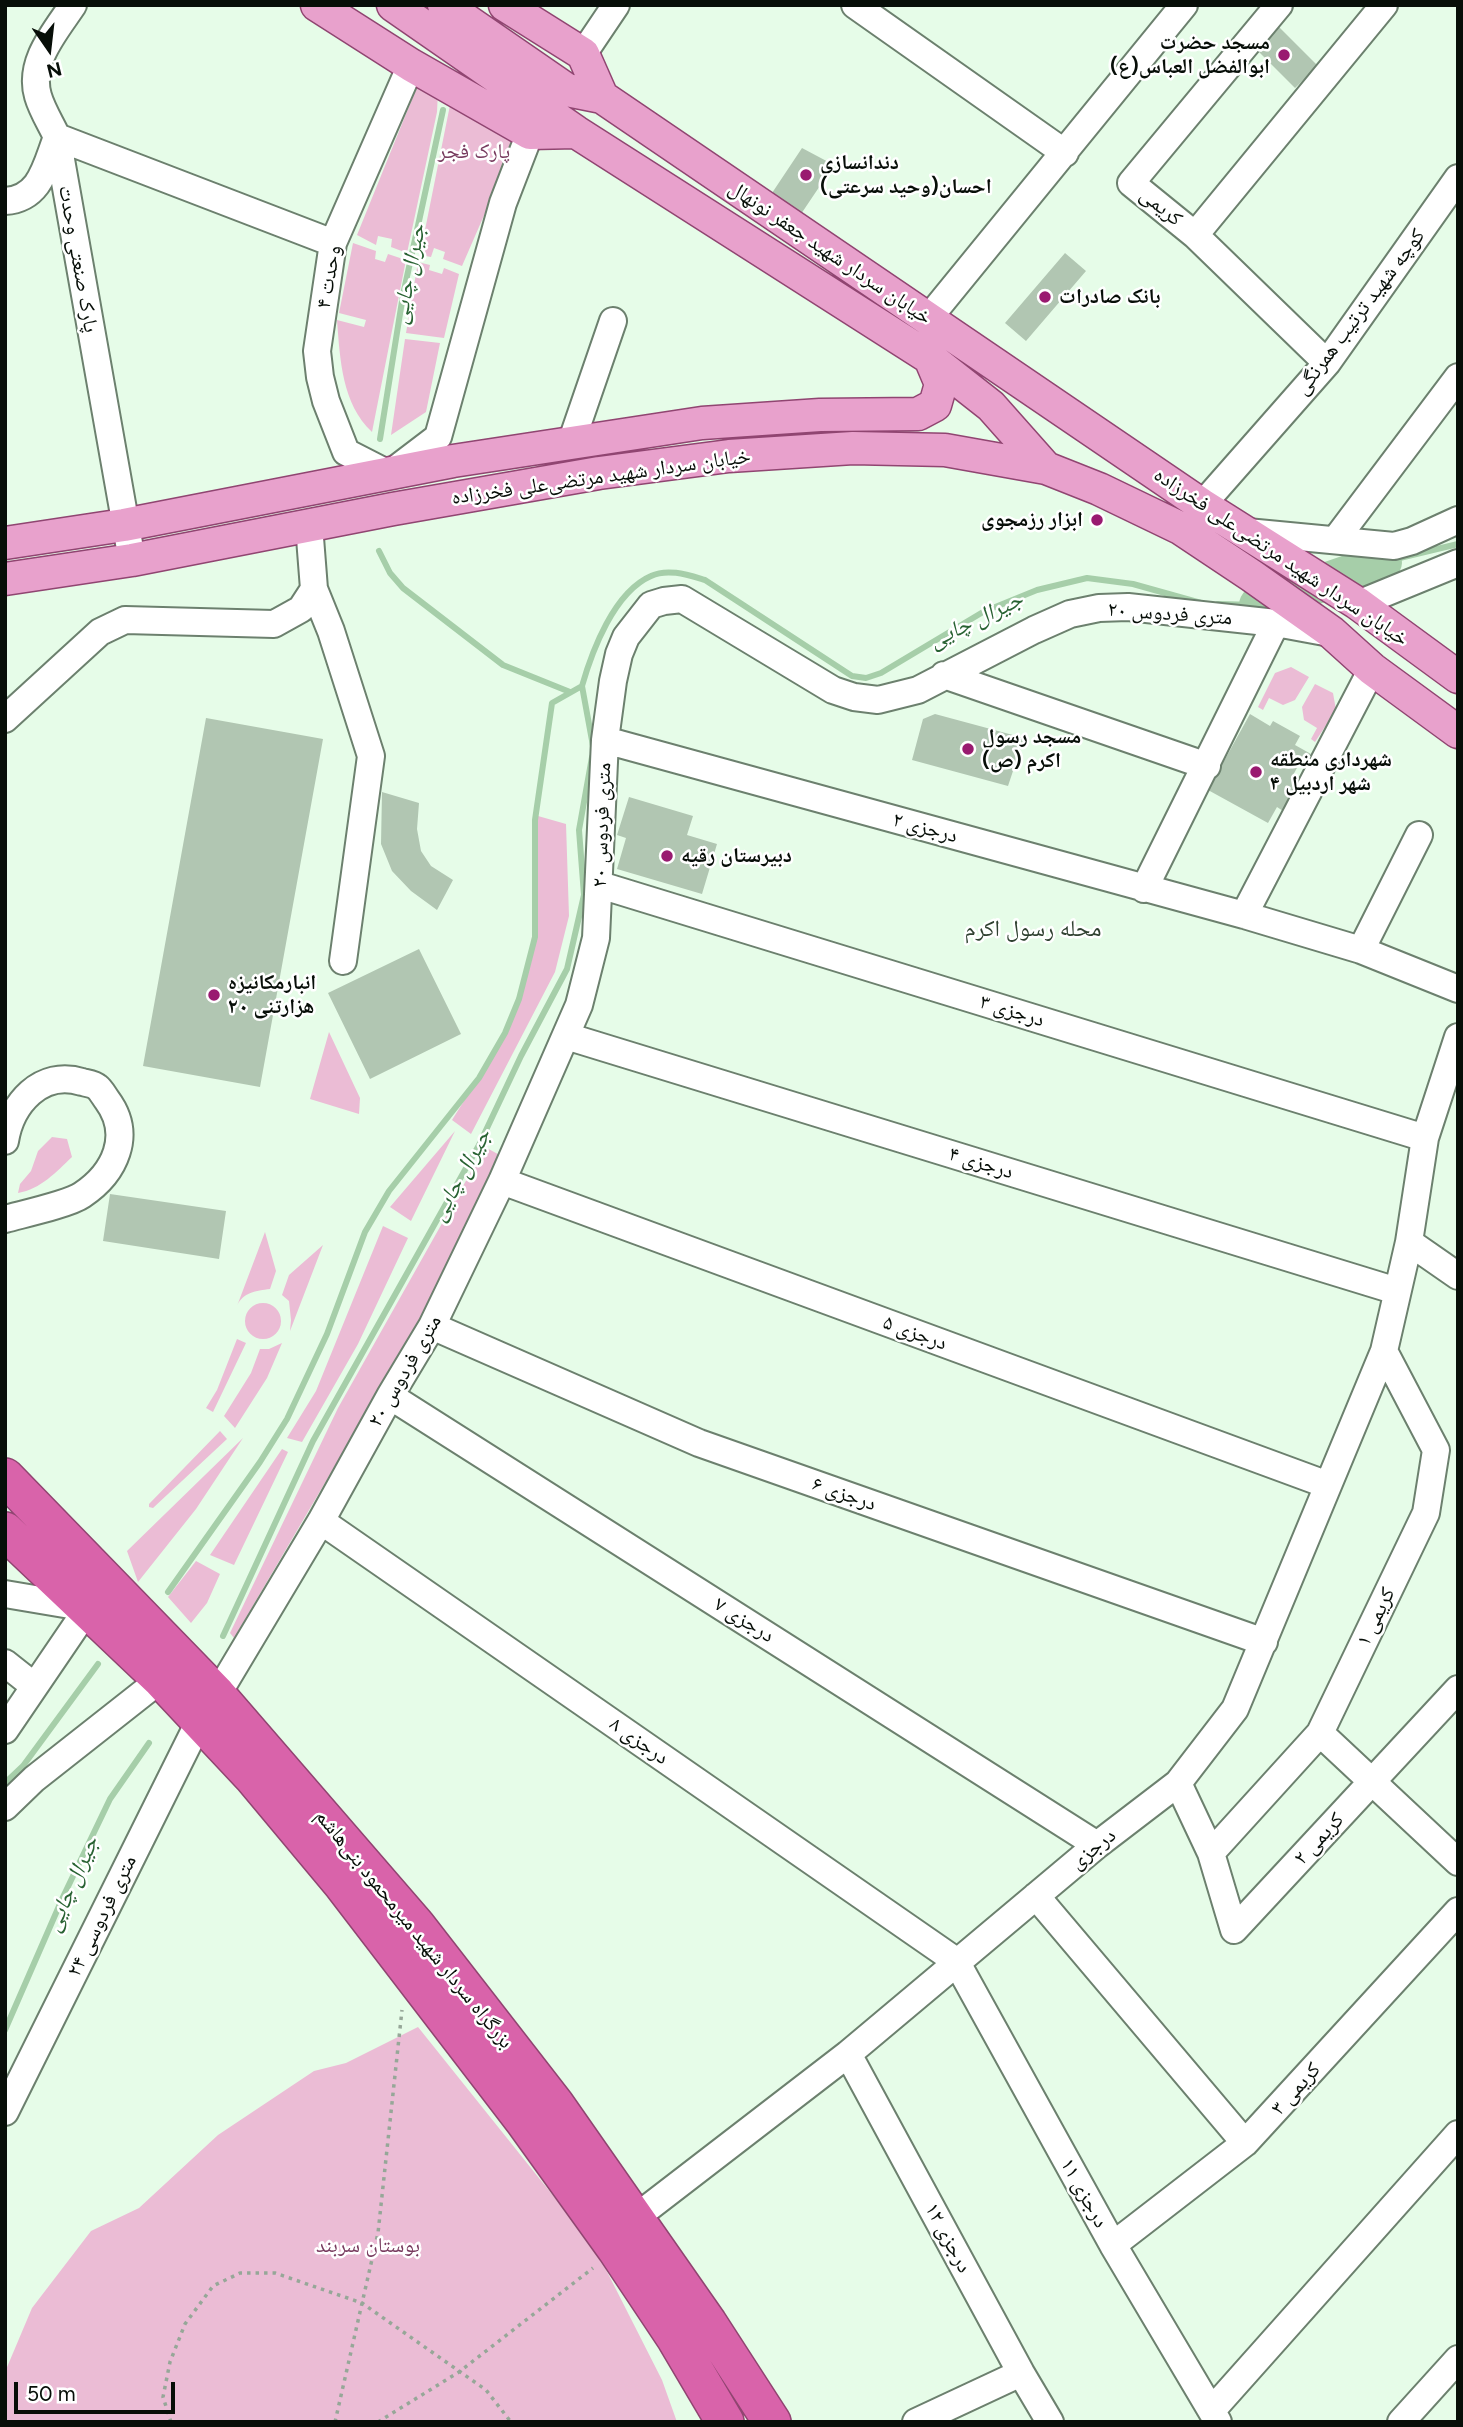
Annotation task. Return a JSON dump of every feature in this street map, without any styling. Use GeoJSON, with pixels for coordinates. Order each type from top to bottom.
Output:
{"type":"FeatureCollection","features":[{"type":"Feature","properties":{"kind":"highway","name":"بزرگراه سردار شهید میرمحمود بنی‌هاشم"},"geometry":{"type":"LineString","coordinates":[[5,1476],[209,1707],[416,1925],[555,2104],[772,2422]]}},
{"type":"Feature","properties":{"kind":"highway","name":"بزرگراه سردار شهید میرمحمود بنی‌هاشم"},"geometry":{"type":"LineString","coordinates":[[5,1531],[162,1679],[209,1707],[252,1776],[335,1875],[524,2120],[676,2339],[718,2417]]}},
{"type":"Feature","properties":{"kind":"main road"},"geometry":{"type":"LineString","coordinates":[[317,5],[411,65],[539,106]]}},
{"type":"Feature","properties":{"kind":"main road"},"geometry":{"type":"LineString","coordinates":[[393,5],[539,106]]}},
{"type":"Feature","properties":{"kind":"main road"},"geometry":{"type":"LineString","coordinates":[[444,5],[539,106]]}},
{"type":"Feature","properties":{"kind":"main road"},"geometry":{"type":"LineString","coordinates":[[505,5],[583,54],[602,97]]}},
{"type":"Feature","properties":{"kind":"main road","name":"خیابان سردار شهید جعفر نونهال"},"geometry":{"type":"LineString","coordinates":[[1046,468],[991,406],[930,358],[539,106],[567,90],[602,97],[1104,438]]}},
{"type":"Feature","properties":{"kind":"main road","name":"خیابان سردار شهید مرتضی‌علی فخرزاده"},"geometry":{"type":"LineString","coordinates":[[5,543],[124,524],[453,461],[702,423],[820,415],[918,414],[935,405],[941,384],[930,358]]}},
{"type":"Feature","properties":{"kind":"main road","name":"خیابان سردار شهید مرتضی‌علی فخرزاده"},"geometry":{"type":"LineString","coordinates":[[1104,438],[1202,505],[1358,603],[1458,677]]}},
{"type":"Feature","properties":{"kind":"main road","name":"خیابان سردار شهید مرتضی‌علی فخرزاده"},"geometry":{"type":"LineString","coordinates":[[5,579],[132,560],[393,509],[612,471],[729,456],[853,448],[944,450],[1046,468],[1099,489],[1180,528],[1331,633],[1372,669],[1458,732]]}},
{"type":"Feature","properties":{"kind":"street","name":"پارک صنعتی وحدت"},"geometry":{"type":"LineString","coordinates":[[73,5],[42,52],[36,75],[38,96],[57,137],[132,560]]}},
{"type":"Feature","properties":{"kind":"street"},"geometry":{"type":"LineString","coordinates":[[583,54],[616,5]]}},
{"type":"Feature","properties":{"kind":"street"},"geometry":{"type":"LineString","coordinates":[[855,5],[1065,153]]}},
{"type":"Feature","properties":{"kind":"street"},"geometry":{"type":"LineString","coordinates":[[927,320],[1184,5]]}},
{"type":"Feature","properties":{"kind":"street","name":"کریمی"},"geometry":{"type":"LineString","coordinates":[[1279,5],[1131,183],[1195,235],[1327,363]]}},
{"type":"Feature","properties":{"kind":"street"},"geometry":{"type":"LineString","coordinates":[[1195,235],[1384,5]]}},
{"type":"Feature","properties":{"kind":"street","name":"وحدت ۴"},"geometry":{"type":"LineString","coordinates":[[389,474],[346,452],[326,401],[317,351],[332,243],[411,65]]}},
{"type":"Feature","properties":{"kind":"street"},"geometry":{"type":"LineString","coordinates":[[393,509],[389,474],[438,437],[503,203],[539,106]]}},
{"type":"Feature","properties":{"kind":"street"},"geometry":{"type":"LineString","coordinates":[[5,201],[25,197],[40,183],[57,137],[332,243]]}},
{"type":"Feature","properties":{"kind":"street","name":"کوچه شهید ترتیب همرنگی"},"geometry":{"type":"LineString","coordinates":[[1202,505],[1327,363],[1458,178]]}},
{"type":"Feature","properties":{"kind":"street"},"geometry":{"type":"LineString","coordinates":[[571,443],[613,321]]}},
{"type":"Feature","properties":{"kind":"street"},"geometry":{"type":"LineString","coordinates":[[1336,539],[1458,377]]}},
{"type":"Feature","properties":{"kind":"street"},"geometry":{"type":"LineString","coordinates":[[1252,535],[1336,539],[1394,546],[1412,541],[1458,520]]}},
{"type":"Feature","properties":{"kind":"street"},"geometry":{"type":"LineString","coordinates":[[309,525],[314,589],[331,631],[371,756],[344,961]]}},
{"type":"Feature","properties":{"kind":"street"},"geometry":{"type":"LineString","coordinates":[[1358,603],[1458,563]]}},
{"type":"Feature","properties":{"kind":"street"},"geometry":{"type":"LineString","coordinates":[[5,719],[100,632],[125,620],[274,624],[301,609],[314,589]]}},
{"type":"Feature","properties":{"kind":"street","name":"۲۰ متری فردوس"},"geometry":{"type":"LineString","coordinates":[[209,1707],[321,1521],[432,1326],[502,1181],[579,1005],[596,939],[605,740],[613,681],[626,637],[652,605],[682,599],[833,690],[854,697],[878,700],[918,690],[1070,614],[1099,608],[1128,607],[1276,623],[1331,633]]}},
{"type":"Feature","properties":{"kind":"street"},"geometry":{"type":"LineString","coordinates":[[1144,889],[1276,623]]}},
{"type":"Feature","properties":{"kind":"street"},"geometry":{"type":"LineString","coordinates":[[1244,915],[1372,669]]}},
{"type":"Feature","properties":{"kind":"street"},"geometry":{"type":"LineString","coordinates":[[944,675],[1207,765]]}},
{"type":"Feature","properties":{"kind":"street","name":"درجزی ۲"},"geometry":{"type":"LineString","coordinates":[[605,740],[1244,915],[1361,950],[1458,989]]}},
{"type":"Feature","properties":{"kind":"street"},"geometry":{"type":"LineString","coordinates":[[1361,950],[1419,835]]}},
{"type":"Feature","properties":{"kind":"street","name":"درجزی ۳"},"geometry":{"type":"LineString","coordinates":[[600,885],[1425,1138]]}},
{"type":"Feature","properties":{"kind":"street","name":"درجزی ۴"},"geometry":{"type":"LineString","coordinates":[[566,1036],[1396,1291]]}},
{"type":"Feature","properties":{"kind":"street","name":"درجزی"},"geometry":{"type":"LineString","coordinates":[[635,2218],[848,2053],[1097,1845],[1178,1783],[1235,1709],[1384,1352],[1409,1242],[1425,1138],[1455,1053]]}},
{"type":"Feature","properties":{"kind":"street"},"geometry":{"type":"LineString","coordinates":[[5,1142],[8,1122],[23,1098],[48,1080],[73,1079],[97,1087],[111,1106],[120,1127],[116,1158],[105,1176],[80,1197],[5,1219]]}},
{"type":"Feature","properties":{"kind":"street","name":"درجزی ۵"},"geometry":{"type":"LineString","coordinates":[[502,1181],[1328,1485]]}},
{"type":"Feature","properties":{"kind":"street"},"geometry":{"type":"LineString","coordinates":[[1409,1242],[1458,1276]]}},
{"type":"Feature","properties":{"kind":"street","name":"درجزی ۶"},"geometry":{"type":"LineString","coordinates":[[432,1326],[699,1443],[1264,1642]]}},
{"type":"Feature","properties":{"kind":"street"},"geometry":{"type":"LineString","coordinates":[[1384,1352],[1436,1450],[1458,1465]]}},
{"type":"Feature","properties":{"kind":"street","name":"درجزی ۷"},"geometry":{"type":"LineString","coordinates":[[390,1396],[1097,1845]]}},
{"type":"Feature","properties":{"kind":"street","name":"کریمی ۱"},"geometry":{"type":"LineString","coordinates":[[1211,1853],[1321,1733],[1426,1513],[1436,1450]]}},
{"type":"Feature","properties":{"kind":"street","name":"درجزی ۸"},"geometry":{"type":"LineString","coordinates":[[321,1521],[956,1961]]}},
{"type":"Feature","properties":{"kind":"street"},"geometry":{"type":"LineString","coordinates":[[5,1594],[88,1608],[5,1730]]}},
{"type":"Feature","properties":{"kind":"street"},"geometry":{"type":"LineString","coordinates":[[5,1663],[34,1686]]}},
{"type":"Feature","properties":{"kind":"street"},"geometry":{"type":"LineString","coordinates":[[5,1807],[34,1779],[162,1679]]}},
{"type":"Feature","properties":{"kind":"street","name":"کریمی ۲"},"geometry":{"type":"LineString","coordinates":[[1211,1853],[1234,1930],[1458,1689]]}},
{"type":"Feature","properties":{"kind":"street","name":"۲۴ متری فردوسی"},"geometry":{"type":"LineString","coordinates":[[5,2112],[209,1707]]}},
{"type":"Feature","properties":{"kind":"street"},"geometry":{"type":"LineString","coordinates":[[1321,1733],[1458,1862]]}},
{"type":"Feature","properties":{"kind":"street"},"geometry":{"type":"LineString","coordinates":[[1178,1783],[1211,1853]]}},
{"type":"Feature","properties":{"kind":"street"},"geometry":{"type":"LineString","coordinates":[[1036,1895],[1245,2143]]}},
{"type":"Feature","properties":{"kind":"street","name":"کریمی ۳"},"geometry":{"type":"LineString","coordinates":[[1113,2245],[1245,2143],[1458,1911]]}},
{"type":"Feature","properties":{"kind":"street","name":"درجزی ۱۱"},"geometry":{"type":"LineString","coordinates":[[956,1961],[1113,2245],[1215,2415]]}},
{"type":"Feature","properties":{"kind":"street","name":"درجزی ۱۲"},"geometry":{"type":"LineString","coordinates":[[848,2053],[1050,2422]]}},
{"type":"Feature","properties":{"kind":"street"},"geometry":{"type":"LineString","coordinates":[[1215,2415],[1458,2134]]}},
{"type":"Feature","properties":{"kind":"street"},"geometry":{"type":"LineString","coordinates":[[1401,2422],[1458,2359]]}},
{"type":"Feature","properties":{"kind":"street"},"geometry":{"type":"LineString","coordinates":[[916,2422],[1021,2373]]}},
{"type":"Feature","properties":{"kind":"path"},"geometry":{"type":"LineString","coordinates":[[335,2422],[378,2233],[407,1970]]}},
{"type":"Feature","properties":{"kind":"path"},"geometry":{"type":"LineString","coordinates":[[378,2422],[459,2372],[616,2249]]}},
{"type":"Feature","properties":{"kind":"path"},"geometry":{"type":"LineString","coordinates":[[171,2422],[163,2397],[170,2362],[185,2324],[213,2286],[240,2273],[275,2273],[362,2303],[486,2390],[511,2422]]}},
{"type":"Feature","properties":{"kind":"green space"},"geometry":{"type":"Polygon","coordinates":[[[421,77],[438,91],[437,112],[407,253],[391,247],[392,239],[378,236],[376,245],[357,235],[421,77]]]}},
{"type":"Feature","properties":{"kind":"green space","name":"پارک فجر"},"geometry":{"type":"Polygon","coordinates":[[[452,95],[519,135],[462,266],[443,259],[445,252],[434,248],[431,257],[420,255],[452,95]]]}},
{"type":"Feature","properties":{"kind":"green space"},"geometry":{"type":"Polygon","coordinates":[[[353,243],[376,251],[375,259],[385,262],[388,254],[406,260],[372,432],[354,408],[344,380],[340,350],[337,320],[364,327],[366,320],[339,313],[353,243]]]}},
{"type":"Feature","properties":{"kind":"green space"},"geometry":{"type":"Polygon","coordinates":[[[418,262],[430,265],[429,270],[442,274],[444,268],[459,274],[444,338],[406,333],[418,262]]]}},
{"type":"Feature","properties":{"kind":"green space"},"geometry":{"type":"Polygon","coordinates":[[[405,339],[440,343],[426,412],[391,435],[405,339]]]}},
{"type":"Feature","properties":{"kind":"green space"},"geometry":{"type":"Polygon","coordinates":[[[1291,667],[1309,677],[1295,700],[1283,705],[1269,698],[1263,710],[1258,707],[1275,673],[1291,667]]]}},
{"type":"Feature","properties":{"kind":"green space"},"geometry":{"type":"Polygon","coordinates":[[[1315,684],[1333,693],[1336,710],[1315,742],[1311,739],[1317,728],[1304,720],[1302,707],[1315,684]]]}},
{"type":"Feature","properties":{"kind":"green space"},"geometry":{"type":"Polygon","coordinates":[[[538,816],[566,824],[569,916],[555,972],[471,1134],[452,1120],[506,1034],[527,975],[532,937],[533,846],[538,816]]]}},
{"type":"Feature","properties":{"kind":"green space"},"geometry":{"type":"Polygon","coordinates":[[[329,1032],[360,1098],[359,1114],[310,1099],[329,1032]]]}},
{"type":"Feature","properties":{"kind":"green space"},"geometry":{"type":"Polygon","coordinates":[[[455,1131],[411,1221],[390,1207],[455,1131]]]}},
{"type":"Feature","properties":{"kind":"green space"},"geometry":{"type":"Polygon","coordinates":[[[52,1137],[67,1139],[72,1157],[41,1184],[18,1193],[20,1184],[31,1171],[38,1151],[52,1137]]]}},
{"type":"Feature","properties":{"kind":"green space"},"geometry":{"type":"Polygon","coordinates":[[[485,1147],[505,1158],[411,1336],[234,1638],[230,1633],[338,1408],[485,1147]]]}},
{"type":"Feature","properties":{"kind":"green space"},"geometry":{"type":"Polygon","coordinates":[[[383,1226],[408,1238],[358,1344],[302,1442],[287,1438],[316,1391],[383,1226]]]}},
{"type":"Feature","properties":{"kind":"green space"},"geometry":{"type":"Polygon","coordinates":[[[265,1232],[276,1271],[270,1289],[246,1295],[237,1306],[265,1232]]]}},
{"type":"Feature","properties":{"kind":"green space"},"geometry":{"type":"Polygon","coordinates":[[[323,1245],[290,1331],[289,1301],[282,1295],[289,1275],[323,1245]]]}},
{"type":"Feature","properties":{"kind":"green space"},"geometry":{"type":"Polygon","coordinates":[[[263,1303],[276,1308],[281,1321],[276,1334],[263,1339],[250,1334],[245,1321],[250,1308],[263,1303]]]}},
{"type":"Feature","properties":{"kind":"green space"},"geometry":{"type":"Polygon","coordinates":[[[237,1339],[246,1343],[213,1412],[206,1408],[217,1390],[237,1339]]]}},
{"type":"Feature","properties":{"kind":"green space"},"geometry":{"type":"Polygon","coordinates":[[[282,1343],[267,1378],[235,1428],[224,1416],[251,1373],[260,1349],[269,1349],[282,1343]]]}},
{"type":"Feature","properties":{"kind":"green space"},"geometry":{"type":"Polygon","coordinates":[[[220,1431],[227,1439],[153,1508],[149,1507],[149,1504],[220,1431]]]}},
{"type":"Feature","properties":{"kind":"green space"},"geometry":{"type":"Polygon","coordinates":[[[243,1438],[196,1509],[138,1582],[127,1551],[243,1438]]]}},
{"type":"Feature","properties":{"kind":"green space"},"geometry":{"type":"Polygon","coordinates":[[[282,1449],[288,1452],[234,1565],[210,1555],[282,1449]]]}},
{"type":"Feature","properties":{"kind":"green space"},"geometry":{"type":"Polygon","coordinates":[[[196,1561],[220,1574],[207,1603],[191,1623],[168,1597],[196,1561]]]}},
{"type":"Feature","properties":{"kind":"green space","name":"بوستان سربند"},"geometry":{"type":"Polygon","coordinates":[[[418,2027],[595,2248],[662,2380],[677,2422],[5,2422],[5,2372],[32,2308],[91,2231],[139,2208],[218,2135],[314,2071],[346,2063],[418,2027]]]}},
{"type":"Feature","properties":{"kind":"building","name":"مسجد حضرت ابوالفضل العباس(ع)"},"geometry":{"type":"Polygon","coordinates":[[[1273,21],[1318,66],[1295,88],[1250,43],[1273,21]]]}},
{"type":"Feature","properties":{"kind":"building","name":"دندانسازی احسان(وحید سرعتی)"},"geometry":{"type":"Polygon","coordinates":[[[802,148],[834,165],[799,217],[768,199],[802,148]]]}},
{"type":"Feature","properties":{"kind":"building","name":"بانک صادرات"},"geometry":{"type":"Polygon","coordinates":[[[1065,253],[1086,271],[1026,341],[1005,323],[1065,253]]]}},
{"type":"Feature","properties":{"kind":"building","name":"مسجد رسول اکرم (ص)"},"geometry":{"type":"Polygon","coordinates":[[[935,714],[1024,738],[1008,786],[912,760],[923,719],[935,714]]]}},
{"type":"Feature","properties":{"kind":"building","name":"شهرداری منطقه ۴ شهر اردبیل"},"geometry":{"type":"Polygon","coordinates":[[[1250,714],[1270,726],[1273,721],[1300,736],[1295,745],[1311,754],[1303,768],[1298,766],[1292,777],[1299,781],[1283,811],[1277,807],[1268,823],[1208,790],[1250,714]]]}},
{"type":"Feature","properties":{"kind":"building"},"geometry":{"type":"Polygon","coordinates":[[[206,718],[323,739],[260,1087],[143,1066],[206,718]]]}},
{"type":"Feature","properties":{"kind":"building"},"geometry":{"type":"Polygon","coordinates":[[[382,792],[419,803],[417,829],[421,851],[431,866],[453,880],[437,910],[411,891],[392,871],[381,844],[382,792]]]}},
{"type":"Feature","properties":{"kind":"building","name":"دبیرستان رقیه"},"geometry":{"type":"Polygon","coordinates":[[[629,797],[693,816],[687,835],[717,844],[702,894],[617,869],[626,838],[617,835],[629,797]]]}},
{"type":"Feature","properties":{"kind":"building"},"geometry":{"type":"Polygon","coordinates":[[[419,949],[461,1034],[370,1079],[328,993],[419,949]]]}},
{"type":"Feature","properties":{"kind":"building"},"geometry":{"type":"Polygon","coordinates":[[[110,1194],[226,1211],[219,1259],[103,1241],[110,1194]]]}},
{"type":"Feature","properties":{"kind":"waterway","name":"جیرال چایی"},"geometry":{"type":"LineString","coordinates":[[380,439],[403,295],[443,110]]}},
{"type":"Feature","properties":{"kind":"waterway","name":"جیرال چایی"},"geometry":{"type":"LineString","coordinates":[[1383,562],[1458,544]]}},
{"type":"Feature","properties":{"kind":"waterway","name":"جیرال چایی"},"geometry":{"type":"LineString","coordinates":[[379,551],[390,573],[403,588],[503,665],[570,692]]}},
{"type":"Feature","properties":{"kind":"waterway","name":"جیرال چایی"},"geometry":{"type":"LineString","coordinates":[[1258,605],[1383,562]]}},
{"type":"Feature","properties":{"kind":"waterway","name":"جیرال چایی"},"geometry":{"type":"LineString","coordinates":[[168,1592],[260,1462],[287,1419],[327,1334],[365,1232],[389,1191],[479,1078],[505,1033],[519,999],[535,937],[535,820],[552,703],[582,686],[598,640],[626,595],[638,584],[658,574],[678,573],[705,580],[852,676],[866,678],[881,673],[983,612],[1037,590],[1087,578],[1133,584],[1201,603]]}},
{"type":"Feature","properties":{"kind":"waterway","name":"جیرال چایی"},"geometry":{"type":"LineString","coordinates":[[1218,604],[1258,605]]}},
{"type":"Feature","properties":{"kind":"waterway","name":"جیرال چایی"},"geometry":{"type":"LineString","coordinates":[[582,686],[593,746]]}},
{"type":"Feature","properties":{"kind":"waterway","name":"جیرال چایی"},"geometry":{"type":"LineString","coordinates":[[223,1636],[313,1441],[479,1145],[521,1056],[567,969],[584,895],[579,830],[592,757]]}},
{"type":"Feature","properties":{"kind":"waterway","name":"جیرال چایی"},"geometry":{"type":"LineString","coordinates":[[5,1783],[23,1766],[98,1664]]}},
{"type":"Feature","properties":{"kind":"waterway","name":"جیرال چایی"},"geometry":{"type":"LineString","coordinates":[[5,2030],[63,1897],[110,1799],[149,1743]]}},
{"type":"Feature","properties":{"kind":"place","name":"مسجد حضرت ابوالفضل العباس(ع)"},"geometry":{"type":"Point","coordinates":[1284,55]}},
{"type":"Feature","properties":{"kind":"place","name":"دندانسازی احسان(وحید سرعتی)"},"geometry":{"type":"Point","coordinates":[806,175]}},
{"type":"Feature","properties":{"kind":"place","name":"بانک صادرات"},"geometry":{"type":"Point","coordinates":[1045,297]}},
{"type":"Feature","properties":{"kind":"place","name":"ابزار رزمجوی"},"geometry":{"type":"Point","coordinates":[1097,520]}},
{"type":"Feature","properties":{"kind":"place","name":"مسجد رسول اکرم (ص)"},"geometry":{"type":"Point","coordinates":[968,749]}},
{"type":"Feature","properties":{"kind":"place","name":"شهرداری منطقه ۴ شهر اردبیل"},"geometry":{"type":"Point","coordinates":[1256,772]}},
{"type":"Feature","properties":{"kind":"place","name":"دبیرستان رقیه"},"geometry":{"type":"Point","coordinates":[667,856]}},
{"type":"Feature","properties":{"kind":"place","name":"انبارمکانیزه ۲۰ هزارتنی"},"geometry":{"type":"Point","coordinates":[214,995]}},
{"type":"Feature","properties":{"kind":"district","name":"محله رسول اکرم"},"geometry":{"type":"Point","coordinates":[1033,929]}}]}
